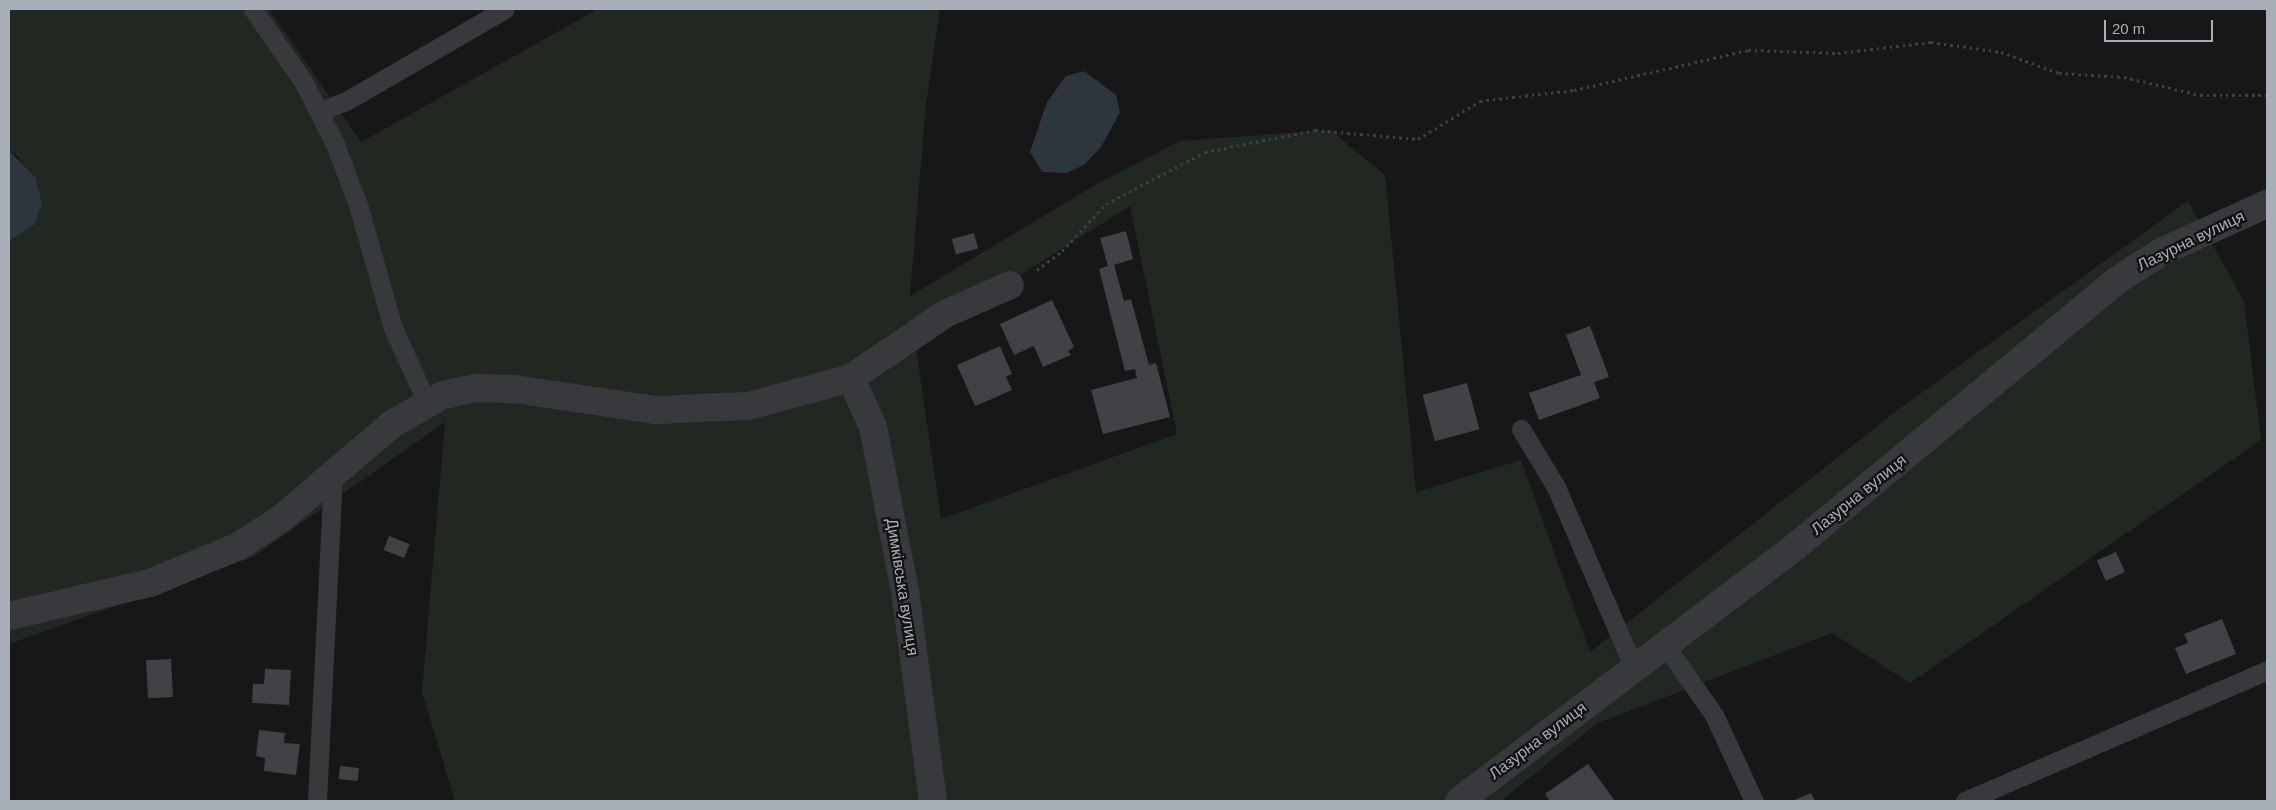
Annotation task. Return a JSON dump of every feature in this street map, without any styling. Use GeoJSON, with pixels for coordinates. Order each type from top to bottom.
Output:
{"type":"FeatureCollection","features":[{"type":"Feature","properties":{"kind":"street","name":"Лазурна вулиця"},"geometry":{"type":"LineString","coordinates":[[1459,801],[1838,513],[2116,280],[2161,252],[2267,204]]}},
{"type":"Feature","properties":{"kind":"street"},"geometry":{"type":"LineString","coordinates":[[9,616],[128,589],[206,562],[272,526],[392,424],[427,403],[458,391],[514,389],[656,410],[710,410],[806,394],[851,378],[945,314],[1010,285]]}},
{"type":"Feature","properties":{"kind":"street","name":"Димківська вулиця"},"geometry":{"type":"LineString","coordinates":[[851,378],[873,427],[905,590],[933,801]]}},
{"type":"Feature","properties":{"kind":"lane"},"geometry":{"type":"LineString","coordinates":[[253,9],[320,110],[359,208],[392,328],[427,403]]}},
{"type":"Feature","properties":{"kind":"lane"},"geometry":{"type":"LineString","coordinates":[[320,110],[348,100],[505,9]]}},
{"type":"Feature","properties":{"kind":"lane"},"geometry":{"type":"LineString","coordinates":[[1521,429],[1556,487],[1634,668]]}},
{"type":"Feature","properties":{"kind":"lane"},"geometry":{"type":"LineString","coordinates":[[317,801],[333,474]]}},
{"type":"Feature","properties":{"kind":"lane"},"geometry":{"type":"LineString","coordinates":[[1666,645],[1714,714],[1754,801]]}},
{"type":"Feature","properties":{"kind":"lane"},"geometry":{"type":"LineString","coordinates":[[1965,801],[2267,670]]}},
{"type":"Feature","properties":{"kind":"path"},"geometry":{"type":"LineString","coordinates":[[1010,285],[1054,260],[1106,204],[1205,152],[1315,130],[1418,139],[1480,101],[1574,90],[1748,50],[1838,53],[1931,42],[2001,52],[2059,72],[2124,77],[2200,95],[2267,95]]}},
{"type":"Feature","properties":{"kind":"shaded area"},"geometry":{"type":"Polygon","coordinates":[[[9,9],[269,9],[361,142],[598,9],[940,9],[926,104],[910,296],[1095,185],[1180,141],[1330,130],[1385,175],[1416,492],[1521,460],[1590,652],[1899,409],[2188,201],[2244,301],[2261,440],[1910,683],[1832,633],[1596,724],[1501,801],[455,801],[422,692],[445,422],[253,557],[9,644],[9,241],[34,225],[19,157],[9,151],[9,9]],[[1130,206],[915,341],[941,519],[1177,434],[1130,206]]]}},
{"type":"Feature","properties":{"kind":"shaded area"},"geometry":{"type":"Polygon","coordinates":[[[1084,71],[1116,95],[1120,112],[1101,147],[1084,165],[1066,173],[1042,172],[1030,152],[1047,102],[1066,76],[1084,71]]]}},
{"type":"Feature","properties":{"kind":"shaded area"},"geometry":{"type":"Polygon","coordinates":[[[9,151],[35,177],[42,203],[34,225],[9,241],[9,151]]]}},
{"type":"Feature","properties":{"kind":"building"},"geometry":{"type":"Polygon","coordinates":[[[1126,231],[1133,259],[1114,265],[1124,301],[1131,299],[1149,365],[1156,363],[1170,417],[1103,434],[1091,390],[1137,378],[1135,369],[1125,371],[1099,269],[1108,266],[1100,238],[1126,231]]]}},
{"type":"Feature","properties":{"kind":"building"},"geometry":{"type":"Polygon","coordinates":[[[974,233],[978,248],[956,254],[952,239],[974,233]]]}},
{"type":"Feature","properties":{"kind":"building"},"geometry":{"type":"Polygon","coordinates":[[[1052,300],[1074,347],[1068,351],[1071,355],[1043,367],[1034,346],[1014,355],[1000,324],[1052,300]]]}},
{"type":"Feature","properties":{"kind":"building"},"geometry":{"type":"Polygon","coordinates":[[[1590,326],[1609,377],[1594,382],[1600,398],[1539,420],[1529,393],[1581,375],[1566,335],[1590,326]]]}},
{"type":"Feature","properties":{"kind":"building"},"geometry":{"type":"Polygon","coordinates":[[[1000,346],[1012,374],[1006,377],[1012,390],[975,406],[957,365],[1000,346]]]}},
{"type":"Feature","properties":{"kind":"building"},"geometry":{"type":"Polygon","coordinates":[[[1467,383],[1479,429],[1435,441],[1423,395],[1467,383]]]}},
{"type":"Feature","properties":{"kind":"building"},"geometry":{"type":"Polygon","coordinates":[[[389,536],[410,544],[404,558],[384,550],[389,536]]]}},
{"type":"Feature","properties":{"kind":"building"},"geometry":{"type":"Polygon","coordinates":[[[2116,552],[2125,572],[2106,581],[2097,561],[2116,552]]]}},
{"type":"Feature","properties":{"kind":"building"},"geometry":{"type":"Polygon","coordinates":[[[2222,619],[2236,654],[2186,674],[2175,648],[2188,643],[2184,634],[2222,619]]]}},
{"type":"Feature","properties":{"kind":"building"},"geometry":{"type":"Polygon","coordinates":[[[171,659],[173,697],[148,698],[146,660],[171,659]]]}},
{"type":"Feature","properties":{"kind":"building"},"geometry":{"type":"Polygon","coordinates":[[[265,669],[291,670],[289,705],[252,703],[253,684],[264,684],[265,669]]]}},
{"type":"Feature","properties":{"kind":"building"},"geometry":{"type":"Polygon","coordinates":[[[259,730],[285,733],[284,743],[300,744],[296,775],[264,771],[265,758],[256,756],[259,730]]]}},
{"type":"Feature","properties":{"kind":"building"},"geometry":{"type":"Polygon","coordinates":[[[1588,764],[1615,801],[1550,801],[1545,794],[1588,764]]]}},
{"type":"Feature","properties":{"kind":"building"},"geometry":{"type":"Polygon","coordinates":[[[340,766],[359,768],[358,781],[339,779],[340,766]]]}},
{"type":"Feature","properties":{"kind":"building"},"geometry":{"type":"Polygon","coordinates":[[[1811,793],[1815,801],[1792,801],[1811,793]]]}}]}
